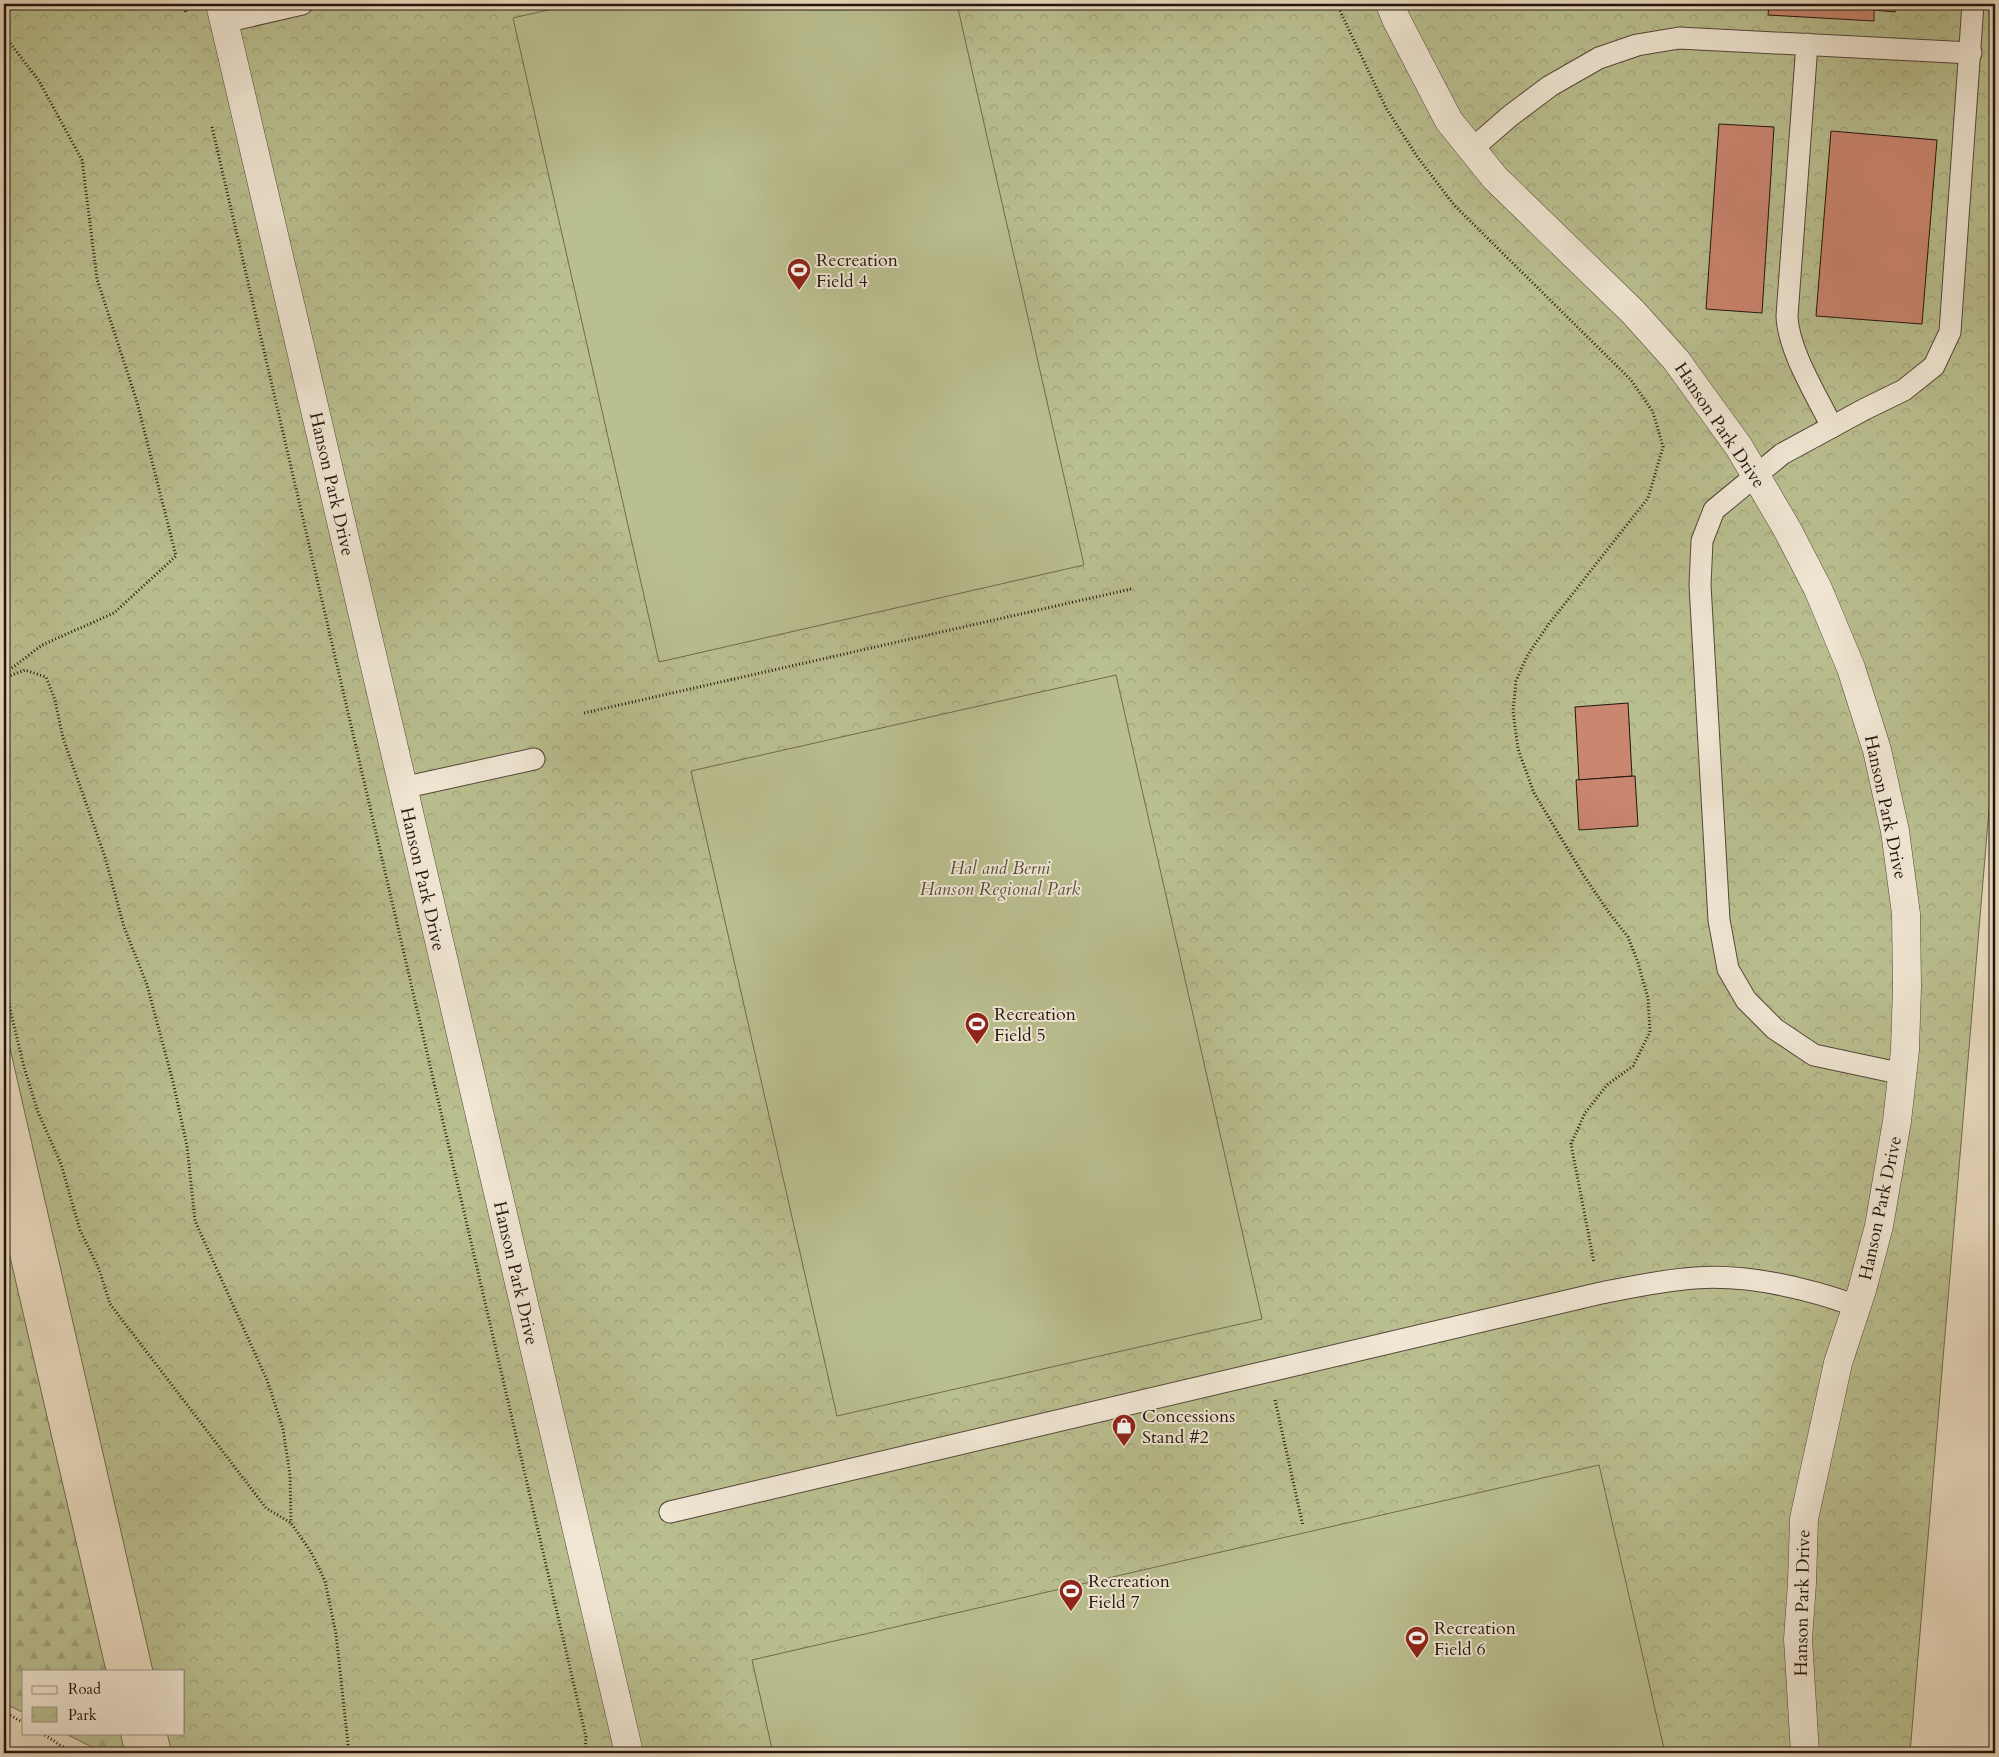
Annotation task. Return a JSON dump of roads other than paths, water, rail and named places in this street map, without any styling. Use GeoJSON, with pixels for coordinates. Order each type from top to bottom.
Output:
{"type":"FeatureCollection","features":[{"type":"Feature","properties":{"kind":"street","name":"Hanson Park Drive"},"geometry":{"type":"LineString","coordinates":[[1390,4],[1449,121],[1495,178],[1633,312],[1676,360],[1739,446],[1787,529],[1818,589],[1851,668],[1877,750],[1894,831],[1906,914],[1907,987],[1903,1074],[1879,1226],[1857,1306],[1838,1363],[1804,1519],[1798,1639],[1805,1753]]}},
{"type":"Feature","properties":{"kind":"street","name":"Hanson Park Drive"},"geometry":{"type":"LineString","coordinates":[[222,13],[629,1753]]}},
{"type":"Feature","properties":{"kind":"lane"},"geometry":{"type":"LineString","coordinates":[[222,13],[302,4]]}},
{"type":"Feature","properties":{"kind":"lane"},"geometry":{"type":"LineString","coordinates":[[1903,1074],[1814,1055],[1775,1028],[1746,1000],[1728,969],[1718,920],[1700,585],[1702,541],[1714,510],[1782,454],[1904,390],[1934,366],[1950,332],[1973,4]]}},
{"type":"Feature","properties":{"kind":"lane"},"geometry":{"type":"LineString","coordinates":[[1472,149],[1510,116],[1550,86],[1599,58],[1630,48],[1679,38],[1971,52]]}},
{"type":"Feature","properties":{"kind":"lane"},"geometry":{"type":"LineString","coordinates":[[1807,44],[1786,316],[1792,345],[1832,427]]}},
{"type":"Feature","properties":{"kind":"lane"},"geometry":{"type":"LineString","coordinates":[[402,788],[534,759]]}},
{"type":"Feature","properties":{"kind":"lane"},"geometry":{"type":"LineString","coordinates":[[670,1512],[1601,1293],[1652,1283],[1697,1278],[1745,1279],[1817,1292],[1857,1306]]}},
{"type":"Feature","properties":{"kind":"place","name":"Recreation Field 4"},"geometry":{"type":"Point","coordinates":[799,291]}},
{"type":"Feature","properties":{"kind":"place","name":"Recreation Field 5"},"geometry":{"type":"Point","coordinates":[977,1045]}},
{"type":"Feature","properties":{"kind":"place","name":"Concessions Stand #2"},"geometry":{"type":"Point","coordinates":[1124,1447]}},
{"type":"Feature","properties":{"kind":"place","name":"Recreation Field 7"},"geometry":{"type":"Point","coordinates":[1071,1612]}},
{"type":"Feature","properties":{"kind":"place","name":"Recreation Field 6"},"geometry":{"type":"Point","coordinates":[1417,1659]}},
{"type":"Feature","properties":{"kind":"park label","name":"Hal and Berni Hanson Regional Park"},"geometry":{"type":"Point","coordinates":[1000,878]}}]}
